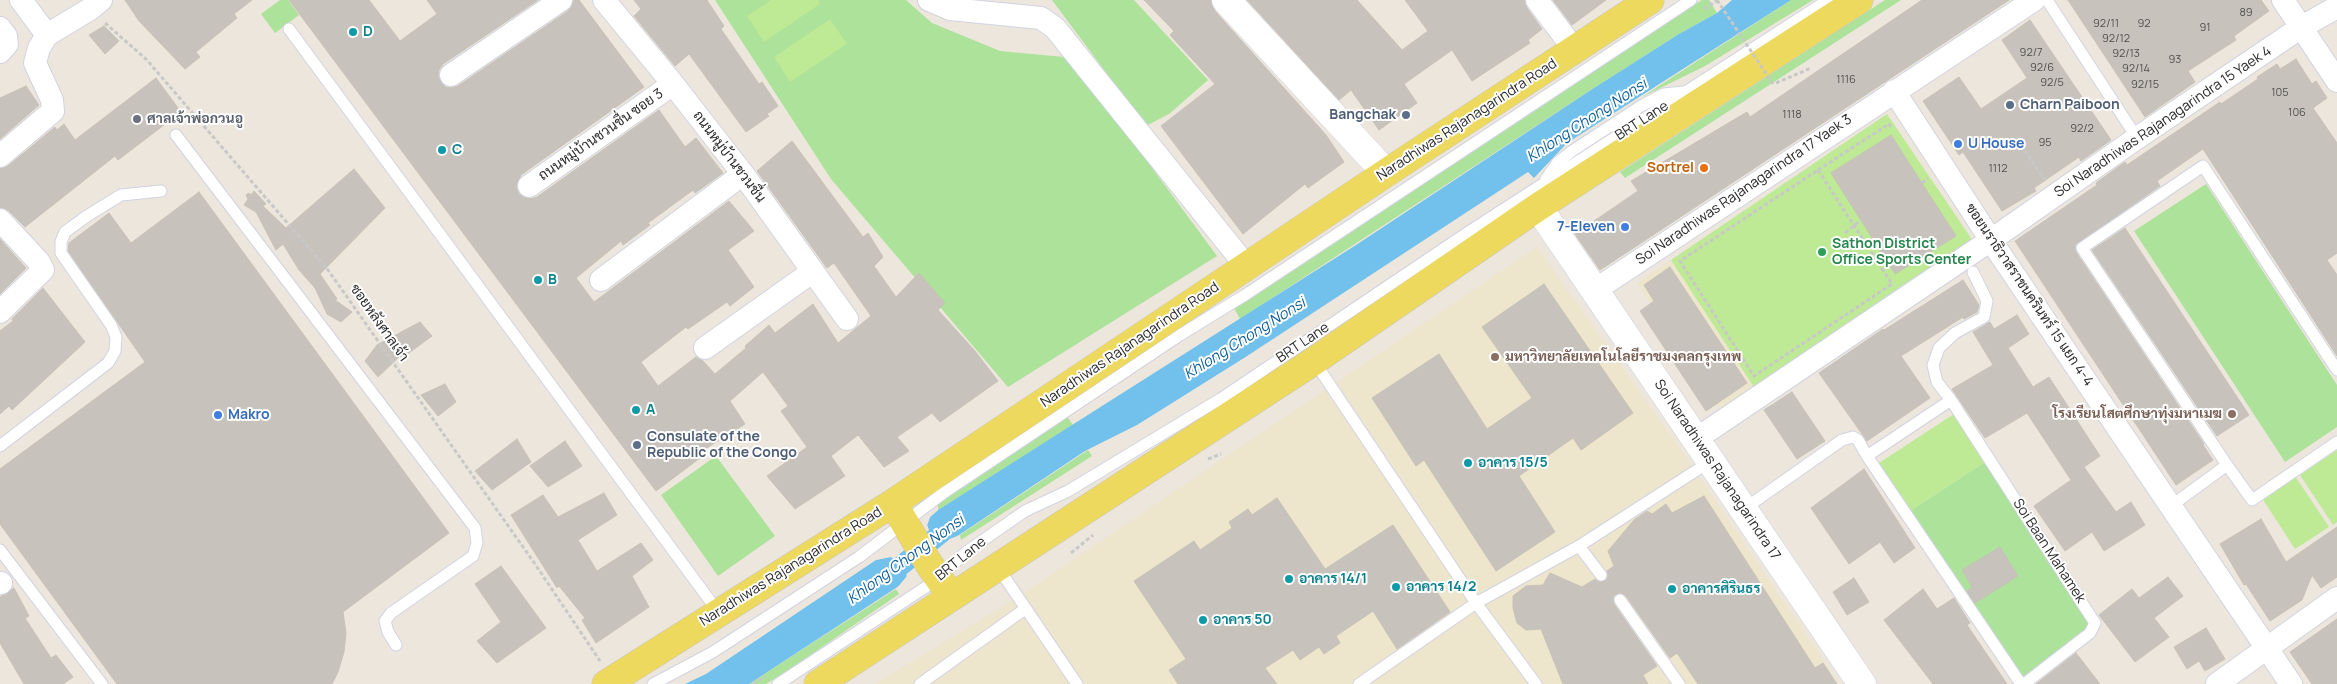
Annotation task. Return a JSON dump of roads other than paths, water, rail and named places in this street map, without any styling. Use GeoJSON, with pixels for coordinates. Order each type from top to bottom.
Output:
{"type":"FeatureCollection","features":[{"type":"Feature","properties":{"kind":"main road","name":"Naradhiwas Rajanagarindra Road"},"geometry":{"type":"LineString","coordinates":[[609,682],[719,613],[904,521],[1247,267],[1386,173],[1650,0]]}},
{"type":"Feature","properties":{"kind":"main road"},"geometry":{"type":"LineString","coordinates":[[818,684],[939,580],[997,566],[1314,361],[1540,196],[1858,0]]}},
{"type":"Feature","properties":{"kind":"main road"},"geometry":{"type":"LineString","coordinates":[[904,521],[939,580]]}},
{"type":"Feature","properties":{"kind":"street"},"geometry":{"type":"LineString","coordinates":[[20,0],[47,35]]}},
{"type":"Feature","properties":{"kind":"street"},"geometry":{"type":"LineString","coordinates":[[451,75],[561,0]]}},
{"type":"Feature","properties":{"kind":"street","name":"ถนนหมู่บ้านชวนชื่น"},"geometry":{"type":"LineString","coordinates":[[604,0],[743,174],[847,319]]}},
{"type":"Feature","properties":{"kind":"street"},"geometry":{"type":"LineString","coordinates":[[929,0],[950,9],[1041,18],[1055,28],[1247,267]]}},
{"type":"Feature","properties":{"kind":"street"},"geometry":{"type":"LineString","coordinates":[[1226,0],[1386,173]]}},
{"type":"Feature","properties":{"kind":"street"},"geometry":{"type":"LineString","coordinates":[[1536,0],[1574,49]]}},
{"type":"Feature","properties":{"kind":"street"},"geometry":{"type":"LineString","coordinates":[[2283,0],[2337,81]]}},
{"type":"Feature","properties":{"kind":"street","name":"Soi Naradhiwas Rajanagarindra 17 Yaek 3"},"geometry":{"type":"LineString","coordinates":[[1595,290],[2026,2]]}},
{"type":"Feature","properties":{"kind":"street"},"geometry":{"type":"LineString","coordinates":[[0,156],[53,111],[52,100],[36,63],[39,48],[47,35],[95,5]]}},
{"type":"Feature","properties":{"kind":"street","name":"Soi Naradhiwas Rajanagarindra 15 Yaek 4"},"geometry":{"type":"LineString","coordinates":[[1991,240],[2137,138],[2300,28],[2337,6]]}},
{"type":"Feature","properties":{"kind":"street"},"geometry":{"type":"LineString","coordinates":[[0,28],[6,36],[7,44],[0,52]]}},
{"type":"Feature","properties":{"kind":"street","name":"ถนนหมู่บ้านชวนชื่น ซอย 3"},"geometry":{"type":"LineString","coordinates":[[529,186],[673,84]]}},
{"type":"Feature","properties":{"kind":"street","name":"ซอยนราธิวาสราชนครินทร์ 15 แยก 4-4"},"geometry":{"type":"LineString","coordinates":[[1894,91],[1991,240],[2291,684]]}},
{"type":"Feature","properties":{"kind":"street"},"geometry":{"type":"LineString","coordinates":[[601,280],[743,174]]}},
{"type":"Feature","properties":{"kind":"street","name":"Soi Naradhiwas Rajanagarindra 17"},"geometry":{"type":"LineString","coordinates":[[1540,196],[1595,290],[1862,684]]}},
{"type":"Feature","properties":{"kind":"street"},"geometry":{"type":"LineString","coordinates":[[0,220],[40,262],[43,270],[0,312]]}},
{"type":"Feature","properties":{"kind":"street"},"geometry":{"type":"LineString","coordinates":[[1704,450],[1991,240]]}},
{"type":"Feature","properties":{"kind":"street"},"geometry":{"type":"LineString","coordinates":[[705,348],[812,272]]}},
{"type":"Feature","properties":{"kind":"street"},"geometry":{"type":"LineString","coordinates":[[2217,684],[2337,598]]}},
{"type":"Feature","properties":{"kind":"lane"},"geometry":{"type":"LineString","coordinates":[[653,684],[713,652],[859,556],[942,494],[1180,335],[1245,295],[1691,0]]}},
{"type":"Feature","properties":{"kind":"lane","name":"BRT Lane"},"geometry":{"type":"LineString","coordinates":[[778,684],[939,580],[966,552],[1025,511],[1068,491],[1222,398],[1540,196],[1687,91],[1828,0]]}},
{"type":"Feature","properties":{"kind":"lane"},"geometry":{"type":"LineString","coordinates":[[2047,0],[2137,138]]}},
{"type":"Feature","properties":{"kind":"lane"},"geometry":{"type":"LineString","coordinates":[[289,29],[719,613]]}},
{"type":"Feature","properties":{"kind":"lane"},"geometry":{"type":"LineString","coordinates":[[176,135],[475,528],[478,543],[473,556],[391,613],[385,621],[388,632],[396,645]]}},
{"type":"Feature","properties":{"kind":"lane"},"geometry":{"type":"LineString","coordinates":[[2337,370],[2203,166],[2082,248],[2227,466],[2252,500],[2337,442]]}},
{"type":"Feature","properties":{"kind":"lane"},"geometry":{"type":"LineString","coordinates":[[0,446],[108,364],[115,351],[116,337],[111,325],[61,253],[61,242],[65,232],[121,195],[160,191]]}},
{"type":"Feature","properties":{"kind":"lane","name":"Soi Baan Mahamek"},"geometry":{"type":"LineString","coordinates":[[1744,509],[1842,440],[1853,437],[1858,440],[2022,684],[2090,633],[2095,623],[1951,400],[1936,382],[1933,365],[1939,348],[1955,333],[1984,317],[1987,301],[1973,272]]}},
{"type":"Feature","properties":{"kind":"lane"},"geometry":{"type":"LineString","coordinates":[[1314,361],[1476,603],[1536,684]]}},
{"type":"Feature","properties":{"kind":"lane"},"geometry":{"type":"LineString","coordinates":[[1867,456],[1951,400]]}},
{"type":"Feature","properties":{"kind":"lane"},"geometry":{"type":"LineString","coordinates":[[1359,684],[1476,603],[1579,546],[1704,450]]}},
{"type":"Feature","properties":{"kind":"lane"},"geometry":{"type":"LineString","coordinates":[[2171,506],[2227,466]]}},
{"type":"Feature","properties":{"kind":"lane"},"geometry":{"type":"LineString","coordinates":[[1579,546],[1601,575]]}},
{"type":"Feature","properties":{"kind":"lane"},"geometry":{"type":"LineString","coordinates":[[0,550],[5,579],[102,684]]}},
{"type":"Feature","properties":{"kind":"lane"},"geometry":{"type":"LineString","coordinates":[[997,566],[1077,684]]}},
{"type":"Feature","properties":{"kind":"lane"},"geometry":{"type":"LineString","coordinates":[[1620,600],[1679,684]]}},
{"type":"Feature","properties":{"kind":"lane"},"geometry":{"type":"LineString","coordinates":[[920,684],[1026,609]]}},
{"type":"Feature","properties":{"kind":"water"},"geometry":{"type":"Polygon","coordinates":[[[1732,0],[1791,0],[1567,143],[1534,178],[1528,172],[1244,358],[1137,425],[1085,451],[956,537],[944,541],[936,540],[930,533],[927,525],[930,517],[938,510],[1356,245],[1594,88],[1679,34],[1717,13],[1732,0]]]}},
{"type":"Feature","properties":{"kind":"water"},"geometry":{"type":"Polygon","coordinates":[[[890,557],[897,559],[904,567],[907,576],[902,584],[749,684],[685,684],[706,674],[876,560],[890,557]]]}},
{"type":"Feature","properties":{"kind":"waterway","name":"Khlong Chong Nonsi"},"geometry":{"type":"LineString","coordinates":[[882,581],[955,522]]}},
{"type":"Feature","properties":{"kind":"place","name":"D"},"geometry":{"type":"Point","coordinates":[353,32]}},
{"type":"Feature","properties":{"kind":"place","name":"Charn Paiboon"},"geometry":{"type":"Point","coordinates":[2010,105]}},
{"type":"Feature","properties":{"kind":"place","name":"Bangchak"},"geometry":{"type":"Point","coordinates":[1406,115]}},
{"type":"Feature","properties":{"kind":"place","name":"ศาลเจ้าพ่อกวนอู"},"geometry":{"type":"Point","coordinates":[137,119]}},
{"type":"Feature","properties":{"kind":"place","name":"U House"},"geometry":{"type":"Point","coordinates":[1958,144]}},
{"type":"Feature","properties":{"kind":"place","name":"C"},"geometry":{"type":"Point","coordinates":[442,150]}},
{"type":"Feature","properties":{"kind":"place","name":"Sortrel"},"geometry":{"type":"Point","coordinates":[1704,168]}},
{"type":"Feature","properties":{"kind":"place","name":"7-Eleven"},"geometry":{"type":"Point","coordinates":[1625,227]}},
{"type":"Feature","properties":{"kind":"place","name":"Sathon District Office Sports Center"},"geometry":{"type":"Point","coordinates":[1822,252]}},
{"type":"Feature","properties":{"kind":"place","name":"B"},"geometry":{"type":"Point","coordinates":[538,280]}},
{"type":"Feature","properties":{"kind":"place","name":"มหาวิทยาลัยเทคโนโลยีราชมงคลกรุงเทพ"},"geometry":{"type":"Point","coordinates":[1495,357]}},
{"type":"Feature","properties":{"kind":"place","name":"A"},"geometry":{"type":"Point","coordinates":[636,410]}},
{"type":"Feature","properties":{"kind":"place","name":"โรงเรียนโสตศึกษาทุ่งมหาเมฆ"},"geometry":{"type":"Point","coordinates":[2232,414]}},
{"type":"Feature","properties":{"kind":"place","name":"Makro"},"geometry":{"type":"Point","coordinates":[218,415]}},
{"type":"Feature","properties":{"kind":"place","name":"Consulate of the Republic of the Congo"},"geometry":{"type":"Point","coordinates":[637,445]}},
{"type":"Feature","properties":{"kind":"place","name":"อาคาร 15/5"},"geometry":{"type":"Point","coordinates":[1468,463]}},
{"type":"Feature","properties":{"kind":"place","name":"อาคาร 14/1"},"geometry":{"type":"Point","coordinates":[1289,579]}},
{"type":"Feature","properties":{"kind":"place","name":"อาคาร 14/2"},"geometry":{"type":"Point","coordinates":[1396,587]}},
{"type":"Feature","properties":{"kind":"place","name":"อาคารศิรินธร"},"geometry":{"type":"Point","coordinates":[1672,589]}},
{"type":"Feature","properties":{"kind":"place","name":"อาคาร 50"},"geometry":{"type":"Point","coordinates":[1203,620]}}]}
